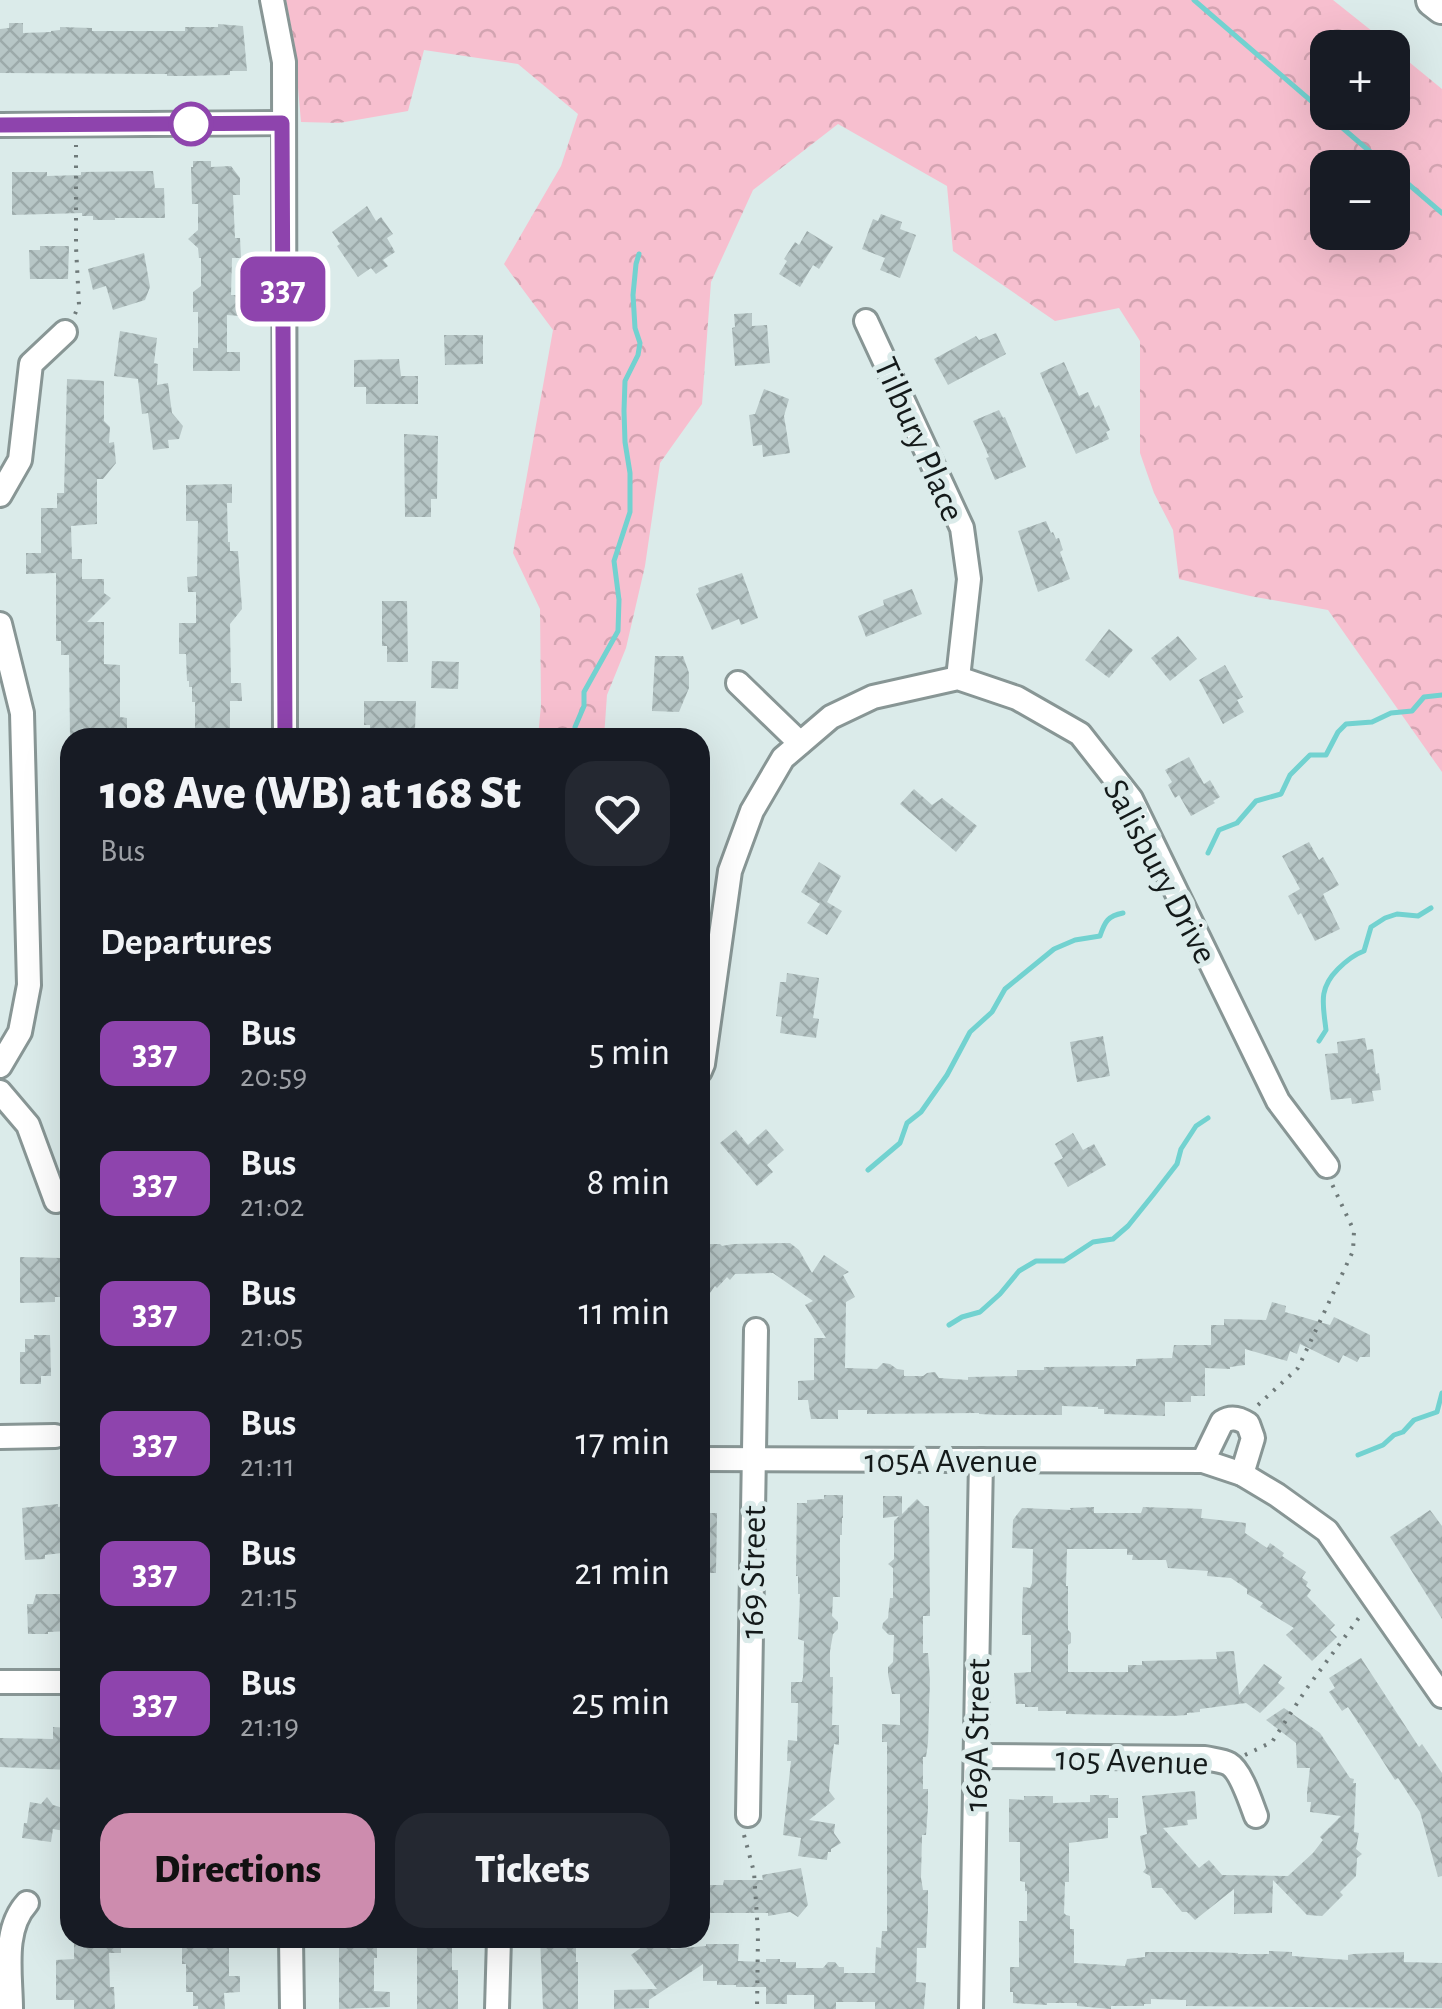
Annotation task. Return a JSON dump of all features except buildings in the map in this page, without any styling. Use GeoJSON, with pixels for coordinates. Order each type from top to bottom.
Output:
{"type":"FeatureCollection","features":[{"type":"Feature","properties":{"kind":"highway"},"geometry":{"type":"LineString","coordinates":[[1433,0],[1442,7]]}},
{"type":"Feature","properties":{"kind":"street"},"geometry":{"type":"LineString","coordinates":[[272,0],[284,62],[286,728]]}},
{"type":"Feature","properties":{"kind":"street"},"geometry":{"type":"LineString","coordinates":[[0,125],[282,123]]}},
{"type":"Feature","properties":{"kind":"street","name":"Tilbury Place"},"geometry":{"type":"LineString","coordinates":[[866,321],[962,528],[969,579],[958,678]]}},
{"type":"Feature","properties":{"kind":"street"},"geometry":{"type":"LineString","coordinates":[[0,495],[20,460],[31,364],[66,332]]}},
{"type":"Feature","properties":{"kind":"street"},"geometry":{"type":"LineString","coordinates":[[0,624],[11,713],[30,986],[20,1032],[0,1066]]}},
{"type":"Feature","properties":{"kind":"street"},"geometry":{"type":"LineString","coordinates":[[710,1014],[730,871],[752,811],[783,758],[831,717],[873,697],[958,678]]}},
{"type":"Feature","properties":{"kind":"street","name":"Salisbury Drive"},"geometry":{"type":"LineString","coordinates":[[958,678],[1017,698],[1080,734],[1130,799],[1278,1102],[1326,1166]]}},
{"type":"Feature","properties":{"kind":"street"},"geometry":{"type":"LineString","coordinates":[[738,683],[800,743]]}},
{"type":"Feature","properties":{"kind":"street"},"geometry":{"type":"LineString","coordinates":[[0,1092],[28,1125],[56,1200]]}},
{"type":"Feature","properties":{"kind":"street","name":"169 Street"},"geometry":{"type":"LineString","coordinates":[[748,1815],[756,1330]]}},
{"type":"Feature","properties":{"kind":"street"},"geometry":{"type":"LineString","coordinates":[[1203,1461],[1217,1427],[1228,1418],[1242,1420],[1248,1424],[1253,1438],[1242,1474]]}},
{"type":"Feature","properties":{"kind":"street"},"geometry":{"type":"LineString","coordinates":[[0,1437],[55,1436]]}},
{"type":"Feature","properties":{"kind":"street","name":"105A Avenue"},"geometry":{"type":"LineString","coordinates":[[710,1459],[1203,1461],[1242,1474],[1327,1531],[1442,1696]]}},
{"type":"Feature","properties":{"kind":"street","name":"169A Street"},"geometry":{"type":"LineString","coordinates":[[970,2009],[981,1460]]}},
{"type":"Feature","properties":{"kind":"street"},"geometry":{"type":"LineString","coordinates":[[0,1682],[60,1682]]}},
{"type":"Feature","properties":{"kind":"street","name":"105 Avenue"},"geometry":{"type":"LineString","coordinates":[[975,1756],[1221,1761],[1237,1771],[1256,1816]]}},
{"type":"Feature","properties":{"kind":"street"},"geometry":{"type":"LineString","coordinates":[[11,2009],[10,1939],[18,1912],[27,1903]]}},
{"type":"Feature","properties":{"kind":"street"},"geometry":{"type":"LineString","coordinates":[[291,1948],[292,2009]]}},
{"type":"Feature","properties":{"kind":"street"},"geometry":{"type":"LineString","coordinates":[[497,2009],[498,1948]]}},
{"type":"Feature","properties":{"kind":"path"},"geometry":{"type":"LineString","coordinates":[[66,332],[79,305],[76,142]]}},
{"type":"Feature","properties":{"kind":"path"},"geometry":{"type":"LineString","coordinates":[[1254,1408],[1298,1368],[1353,1251],[1354,1231],[1326,1166]]}},
{"type":"Feature","properties":{"kind":"path"},"geometry":{"type":"LineString","coordinates":[[1241,1758],[1272,1742],[1306,1688],[1363,1612]]}},
{"type":"Feature","properties":{"kind":"path"},"geometry":{"type":"LineString","coordinates":[[748,1815],[742,1828],[754,1872],[757,2009]]}},
{"type":"Feature","properties":{"kind":"green space"},"geometry":{"type":"Polygon","coordinates":[[[286,0],[1333,0],[1371,30],[1310,30],[1310,130],[1410,130],[1410,63],[1442,89],[1442,772],[1328,610],[1179,579],[1173,530],[1140,453],[1140,341],[1119,308],[1055,321],[953,251],[947,186],[838,124],[753,190],[711,282],[702,404],[660,463],[645,566],[626,648],[607,695],[605,728],[539,728],[540,609],[513,553],[553,330],[504,264],[561,166],[578,114],[518,64],[424,50],[408,111],[339,123],[301,122],[286,0]]]}},
{"type":"Feature","properties":{"kind":"waterway"},"geometry":{"type":"LineString","coordinates":[[1194,0],[1368,150]]}},
{"type":"Feature","properties":{"kind":"waterway"},"geometry":{"type":"LineString","coordinates":[[1410,185],[1442,213]]}},
{"type":"Feature","properties":{"kind":"waterway"},"geometry":{"type":"LineString","coordinates":[[575,728],[584,706],[584,692],[618,631],[614,561],[630,512],[625,381],[640,343],[633,295],[639,254]]}},
{"type":"Feature","properties":{"kind":"waterway"},"geometry":{"type":"LineString","coordinates":[[1208,853],[1219,830],[1237,823],[1256,801],[1281,794],[1290,775],[1310,755],[1326,755],[1346,724],[1372,722],[1391,713],[1412,711],[1424,697],[1442,695]]}},
{"type":"Feature","properties":{"kind":"waterway"},"geometry":{"type":"LineString","coordinates":[[1319,1041],[1326,1030],[1323,997],[1327,983],[1344,963],[1364,951],[1371,927],[1397,914],[1418,916],[1431,908]]}},
{"type":"Feature","properties":{"kind":"waterway"},"geometry":{"type":"LineString","coordinates":[[868,1170],[900,1143],[907,1123],[921,1112],[970,1032],[992,1012],[1005,989],[1054,949],[1100,936],[1108,920],[1123,913]]}},
{"type":"Feature","properties":{"kind":"waterway"},"geometry":{"type":"LineString","coordinates":[[949,1325],[980,1312],[1019,1271],[1036,1261],[1064,1261],[1093,1242],[1113,1239],[1177,1164],[1181,1149],[1196,1126],[1208,1118]]}},
{"type":"Feature","properties":{"kind":"waterway"},"geometry":{"type":"LineString","coordinates":[[1358,1455],[1383,1445],[1414,1420],[1437,1412],[1442,1393]]}},
{"type":"Feature","properties":{"kind":"bus line","name":"337"},"geometry":{"type":"LineString","coordinates":[[0,125],[282,123],[285,728]]}}]}
